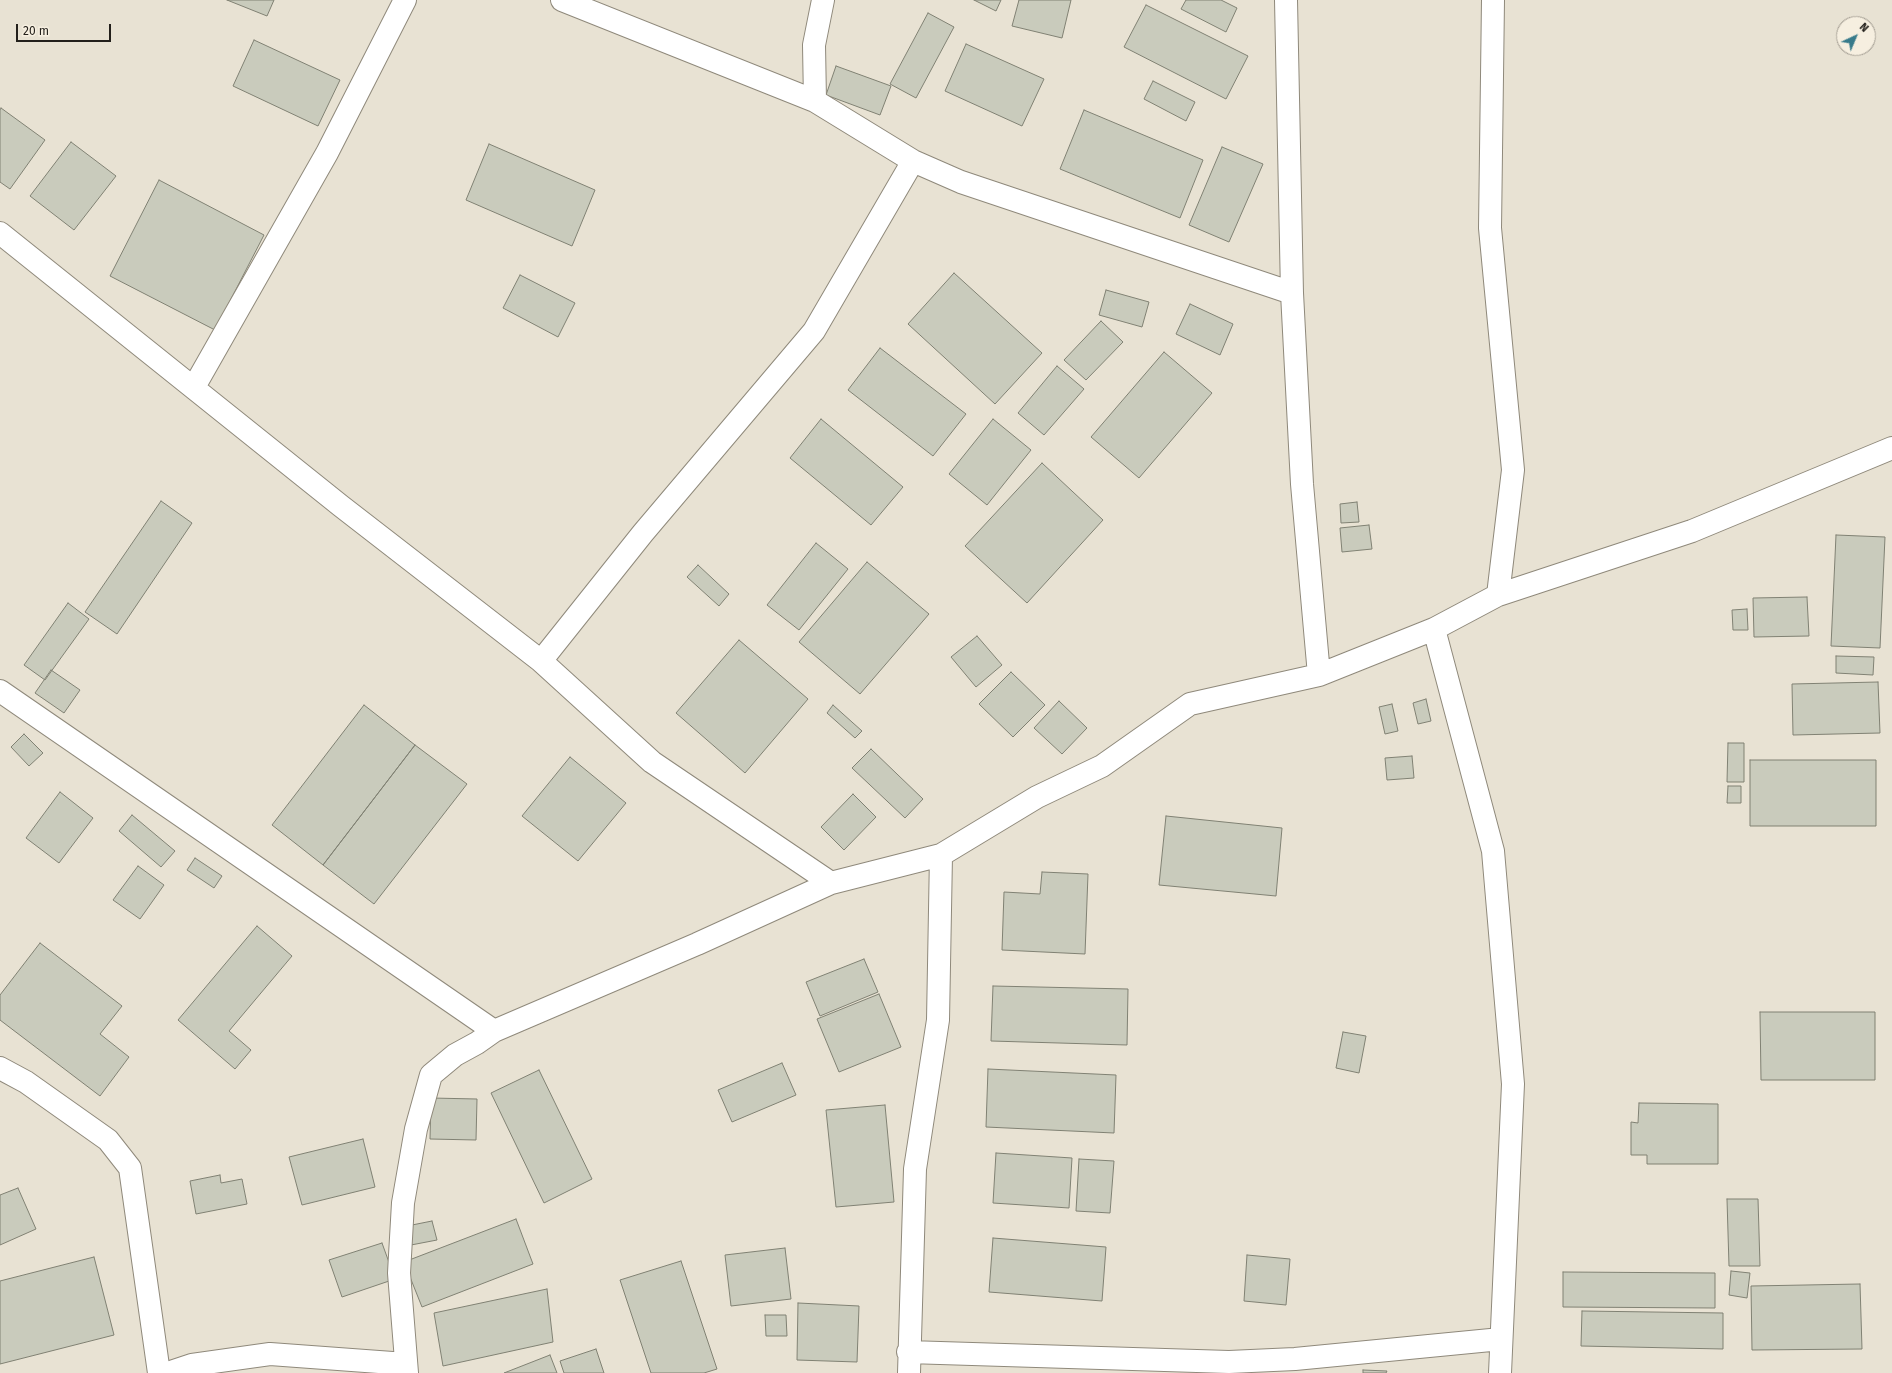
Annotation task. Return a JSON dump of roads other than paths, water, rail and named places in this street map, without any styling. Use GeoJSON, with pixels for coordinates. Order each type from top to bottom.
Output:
{"type":"FeatureCollection","features":[{"type":"Feature","properties":{"kind":"street"},"geometry":{"type":"LineString","coordinates":[[194,387],[327,153],[405,0]]}},
{"type":"Feature","properties":{"kind":"street"},"geometry":{"type":"LineString","coordinates":[[562,0],[815,101],[912,161],[961,182],[1292,293]]}},
{"type":"Feature","properties":{"kind":"street"},"geometry":{"type":"LineString","coordinates":[[815,101],[814,46],[824,0]]}},
{"type":"Feature","properties":{"kind":"street"},"geometry":{"type":"LineString","coordinates":[[1286,0],[1292,293],[1302,484],[1319,675]]}},
{"type":"Feature","properties":{"kind":"street"},"geometry":{"type":"LineString","coordinates":[[1493,0],[1490,228],[1513,470],[1498,595]]}},
{"type":"Feature","properties":{"kind":"street"},"geometry":{"type":"LineString","coordinates":[[541,661],[643,533],[814,331],[912,161]]}},
{"type":"Feature","properties":{"kind":"street"},"geometry":{"type":"LineString","coordinates":[[0,233],[341,506],[541,661],[652,762],[831,883]]}},
{"type":"Feature","properties":{"kind":"street"},"geometry":{"type":"LineString","coordinates":[[168,1373],[192,1365],[270,1354],[407,1368],[399,1273],[403,1203],[416,1129],[431,1075],[455,1054],[477,1043],[494,1031],[697,944],[831,883],[940,855],[1037,797],[1102,766],[1190,704],[1319,675],[1434,629],[1498,595],[1692,530],[1892,448]]}},
{"type":"Feature","properties":{"kind":"street"},"geometry":{"type":"LineString","coordinates":[[1434,629],[1493,852],[1513,1084],[1500,1373]]}},
{"type":"Feature","properties":{"kind":"street"},"geometry":{"type":"LineString","coordinates":[[0,691],[494,1031]]}},
{"type":"Feature","properties":{"kind":"street"},"geometry":{"type":"LineString","coordinates":[[909,1373],[908,1352],[915,1169],[938,1020],[940,855]]}},
{"type":"Feature","properties":{"kind":"street"},"geometry":{"type":"LineString","coordinates":[[0,1068],[26,1082],[108,1140],[130,1168],[159,1373]]}},
{"type":"Feature","properties":{"kind":"street"},"geometry":{"type":"LineString","coordinates":[[908,1352],[1229,1362],[1295,1359],[1501,1338]]}}]}
